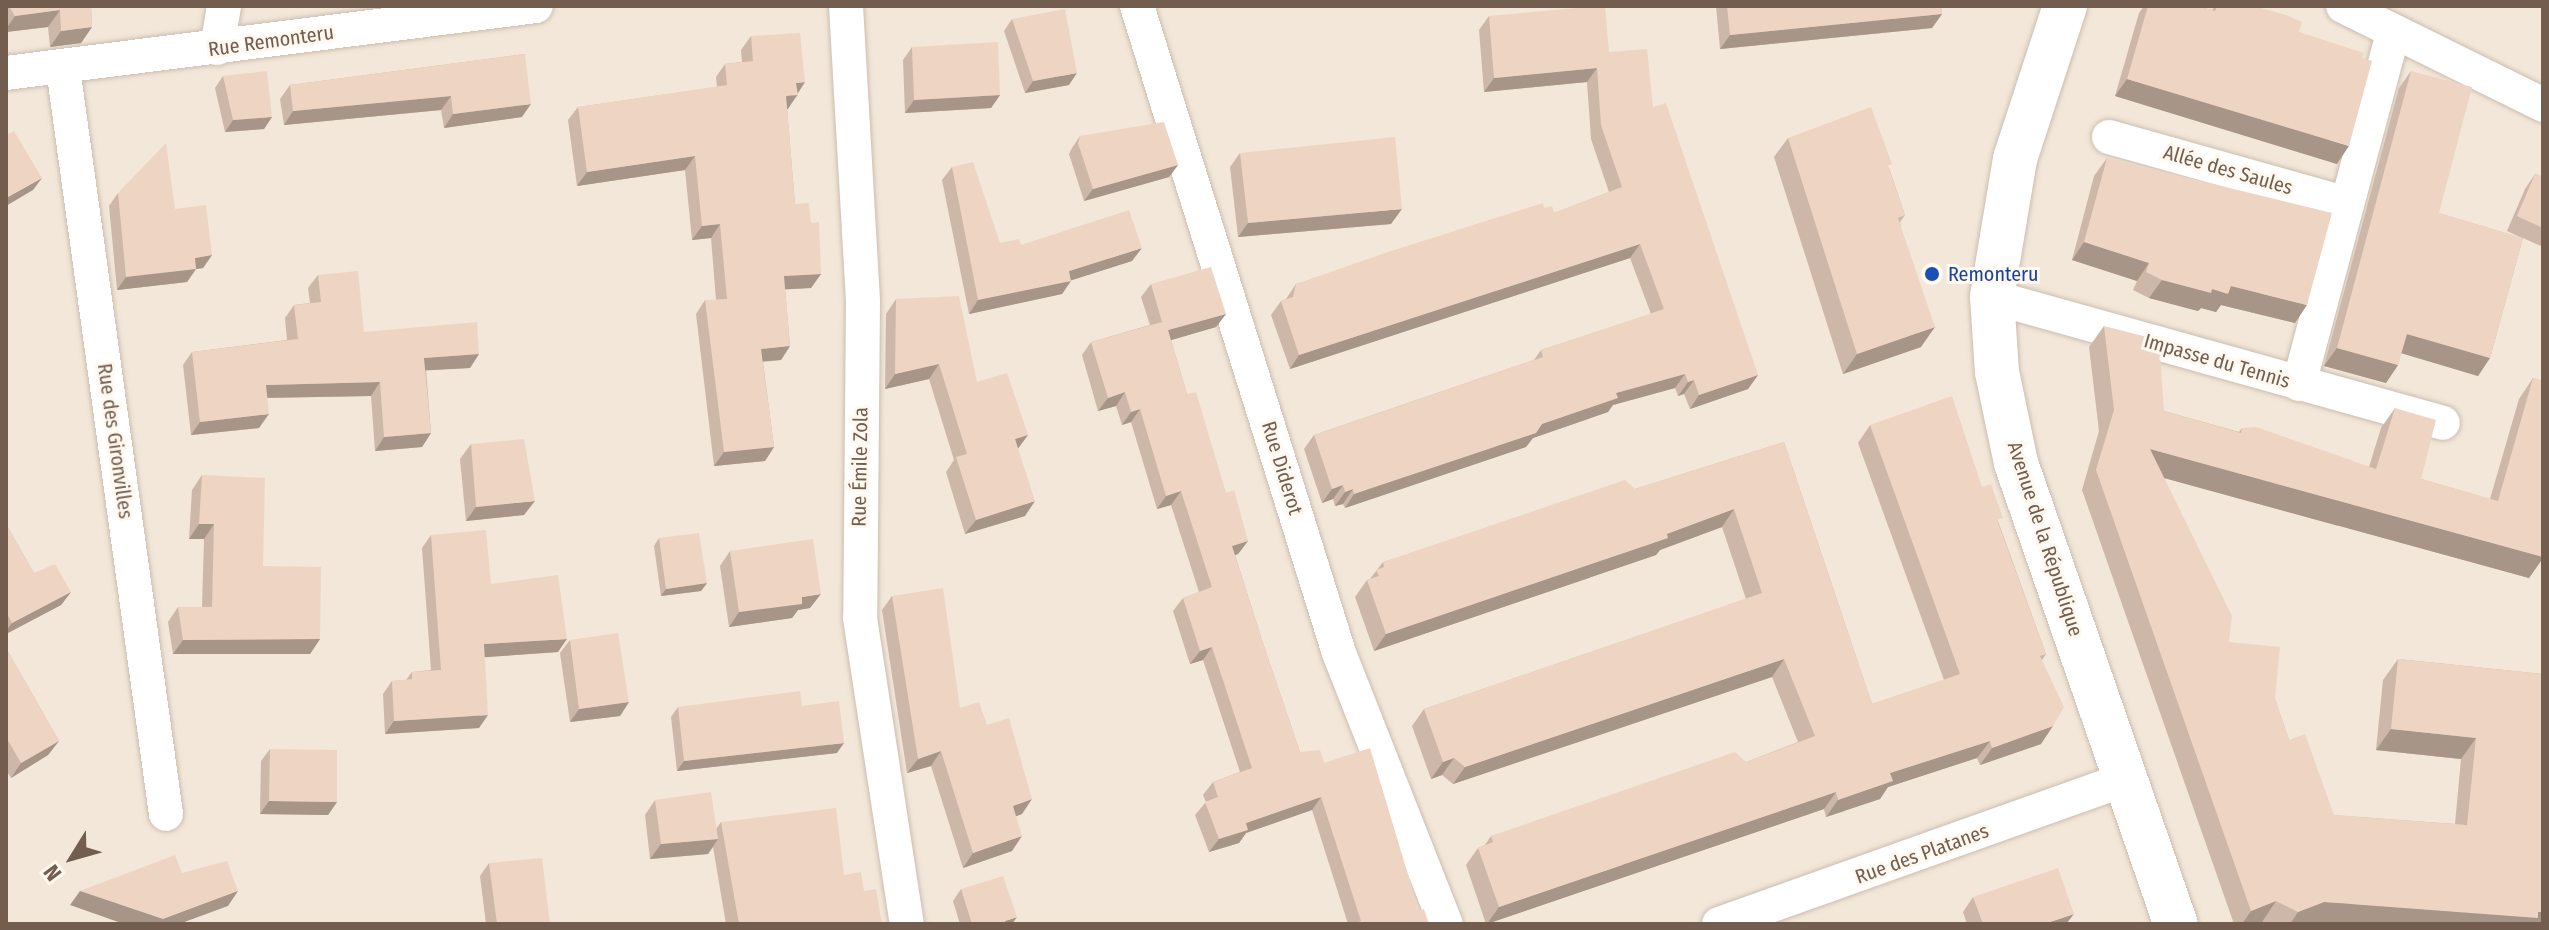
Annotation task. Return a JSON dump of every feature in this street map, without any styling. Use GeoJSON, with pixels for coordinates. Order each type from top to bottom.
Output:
{"type":"FeatureCollection","features":[{"type":"Feature","properties":{"kind":"street"},"geometry":{"type":"LineString","coordinates":[[217,48],[224,6]]}},
{"type":"Feature","properties":{"kind":"street","name":"Rue Remonteru"},"geometry":{"type":"LineString","coordinates":[[6,73],[536,6]]}},
{"type":"Feature","properties":{"kind":"street","name":"Rue Émile Zola"},"geometry":{"type":"LineString","coordinates":[[846,6],[863,301],[860,618],[907,924]]}},
{"type":"Feature","properties":{"kind":"street","name":"Rue Diderot"},"geometry":{"type":"LineString","coordinates":[[1137,6],[1339,653],[1446,924]]}},
{"type":"Feature","properties":{"kind":"street","name":"Avenue de la République"},"geometry":{"type":"LineString","coordinates":[[2065,6],[2015,159],[1992,297],[1997,372],[2016,463],[2176,924]]}},
{"type":"Feature","properties":{"kind":"street"},"geometry":{"type":"LineString","coordinates":[[2343,6],[2543,105]]}},
{"type":"Feature","properties":{"kind":"street"},"geometry":{"type":"LineString","coordinates":[[2299,384],[2393,32]]}},
{"type":"Feature","properties":{"kind":"street","name":"Rue des Gironvilles"},"geometry":{"type":"LineString","coordinates":[[63,68],[166,814]]}},
{"type":"Feature","properties":{"kind":"street","name":"Allée des Saules"},"geometry":{"type":"LineString","coordinates":[[2109,137],[2347,204]]}},
{"type":"Feature","properties":{"kind":"street","name":"Impasse du Tennis"},"geometry":{"type":"LineString","coordinates":[[1992,297],[2443,423]]}},
{"type":"Feature","properties":{"kind":"street","name":"Rue des Platanes"},"geometry":{"type":"LineString","coordinates":[[1719,924],[1822,890],[2124,780]]}},
{"type":"Feature","properties":{"kind":"shaded area"},"geometry":{"type":"Polygon","coordinates":[[[6,6],[2543,6],[2543,924],[6,924],[6,6]]]}},
{"type":"Feature","properties":{"kind":"building"},"geometry":{"type":"Polygon","coordinates":[[[10,6],[91,6],[92,27],[61,31],[60,10],[15,16],[10,6]]]}},
{"type":"Feature","properties":{"kind":"building"},"geometry":{"type":"Polygon","coordinates":[[[1605,6],[1609,52],[1647,49],[1653,107],[1666,103],[1758,375],[1699,395],[1694,380],[1688,382],[1685,374],[1616,393],[1618,398],[1542,424],[1536,433],[1354,494],[1353,489],[1345,492],[1343,485],[1332,489],[1314,435],[1543,357],[1541,350],[1664,309],[1640,244],[1299,355],[1281,301],[1293,297],[1296,284],[1388,252],[1543,203],[1544,208],[1552,206],[1554,213],[1622,187],[1601,125],[1597,68],[1494,78],[1489,16],[1605,6]]]}},
{"type":"Feature","properties":{"kind":"building"},"geometry":{"type":"Polygon","coordinates":[[[1727,6],[1941,6],[1942,14],[1730,35],[1727,6]]]}},
{"type":"Feature","properties":{"kind":"building"},"geometry":{"type":"Polygon","coordinates":[[[2148,6],[2196,6],[2215,11],[2217,6],[2254,6],[2302,22],[2299,32],[2364,53],[2362,58],[2372,61],[2349,146],[2127,79],[2148,6]]]}},
{"type":"Feature","properties":{"kind":"building"},"geometry":{"type":"Polygon","coordinates":[[[1065,9],[1077,73],[1033,81],[1012,19],[1065,9]]]}},
{"type":"Feature","properties":{"kind":"building"},"geometry":{"type":"Polygon","coordinates":[[[800,33],[805,82],[796,83],[798,95],[786,96],[795,204],[809,203],[811,223],[819,222],[821,274],[784,276],[790,346],[761,349],[774,447],[724,452],[705,300],[727,299],[720,224],[702,226],[695,156],[587,172],[578,107],[727,85],[725,64],[753,61],[751,36],[800,33]]]}},
{"type":"Feature","properties":{"kind":"building"},"geometry":{"type":"Polygon","coordinates":[[[998,42],[1000,95],[914,100],[912,47],[998,42]]]}},
{"type":"Feature","properties":{"kind":"building"},"geometry":{"type":"Polygon","coordinates":[[[525,54],[531,104],[453,114],[451,96],[293,111],[290,85],[525,54]]]}},
{"type":"Feature","properties":{"kind":"building"},"geometry":{"type":"Polygon","coordinates":[[[267,71],[272,117],[233,120],[223,76],[267,71]]]}},
{"type":"Feature","properties":{"kind":"building"},"geometry":{"type":"Polygon","coordinates":[[[2411,71],[2472,87],[2439,213],[2523,238],[2490,358],[2407,334],[2398,365],[2337,348],[2411,71]]]}},
{"type":"Feature","properties":{"kind":"building"},"geometry":{"type":"Polygon","coordinates":[[[1871,107],[1892,164],[1888,166],[1905,215],[1898,218],[1935,327],[1857,354],[1788,138],[1871,107]]]}},
{"type":"Feature","properties":{"kind":"building"},"geometry":{"type":"Polygon","coordinates":[[[1164,122],[1178,165],[1093,189],[1078,143],[1080,136],[1164,122]]]}},
{"type":"Feature","properties":{"kind":"building"},"geometry":{"type":"Polygon","coordinates":[[[14,131],[42,178],[6,198],[6,135],[14,131]]]}},
{"type":"Feature","properties":{"kind":"building"},"geometry":{"type":"Polygon","coordinates":[[[1395,137],[1402,209],[1248,223],[1240,153],[1395,137]]]}},
{"type":"Feature","properties":{"kind":"building"},"geometry":{"type":"Polygon","coordinates":[[[166,143],[175,209],[206,205],[212,255],[195,258],[196,269],[126,277],[118,193],[166,143]]]}},
{"type":"Feature","properties":{"kind":"building"},"geometry":{"type":"Polygon","coordinates":[[[2107,158],[2332,213],[2307,305],[2231,286],[2228,294],[2212,289],[2211,293],[2162,280],[2146,272],[2149,263],[2084,242],[2107,158]]]}},
{"type":"Feature","properties":{"kind":"building"},"geometry":{"type":"Polygon","coordinates":[[[973,162],[1000,243],[1019,239],[1021,245],[1129,210],[1142,248],[1069,271],[1071,281],[978,300],[952,167],[973,162]]]}},
{"type":"Feature","properties":{"kind":"building"},"geometry":{"type":"Polygon","coordinates":[[[2535,174],[2543,177],[2543,228],[2517,216],[2535,174]]]}},
{"type":"Feature","properties":{"kind":"building"},"geometry":{"type":"Polygon","coordinates":[[[1211,267],[1226,314],[1168,330],[1187,394],[1196,392],[1226,493],[1234,490],[1248,541],[1232,546],[1264,646],[1300,752],[1320,750],[1324,763],[1370,748],[1419,911],[1424,909],[1429,924],[1353,924],[1361,921],[1321,797],[1246,823],[1248,830],[1219,839],[1205,802],[1218,797],[1213,782],[1252,768],[1212,647],[1200,651],[1183,598],[1212,587],[1181,491],[1166,496],[1140,409],[1131,412],[1125,392],[1108,398],[1091,342],[1162,322],[1151,284],[1211,267]]]}},
{"type":"Feature","properties":{"kind":"building"},"geometry":{"type":"Polygon","coordinates":[[[358,271],[364,332],[477,322],[479,354],[424,358],[431,433],[384,437],[380,382],[266,385],[269,414],[200,422],[192,352],[298,339],[294,305],[321,302],[318,275],[358,271]]]}},
{"type":"Feature","properties":{"kind":"building"},"geometry":{"type":"Polygon","coordinates":[[[959,296],[977,382],[1007,373],[1028,435],[1015,439],[1035,501],[976,520],[956,457],[967,454],[939,364],[895,374],[896,299],[959,296]]]}},
{"type":"Feature","properties":{"kind":"building"},"geometry":{"type":"Polygon","coordinates":[[[2104,326],[2159,340],[2164,411],[2241,433],[2242,428],[2256,427],[2376,469],[2395,408],[2436,420],[2421,479],[2498,501],[2533,378],[2543,381],[2543,557],[2150,449],[2232,616],[2229,642],[2280,647],[2275,699],[2289,740],[2305,734],[2334,815],[2467,825],[2476,738],[2391,729],[2398,659],[2543,674],[2543,912],[2538,912],[2538,918],[2324,902],[2298,912],[2276,901],[2251,911],[2096,470],[2114,410],[2104,326]]]}},
{"type":"Feature","properties":{"kind":"building"},"geometry":{"type":"Polygon","coordinates":[[[1952,396],[1982,487],[1991,484],[2003,518],[1997,520],[2046,654],[2040,656],[2064,707],[2053,726],[1992,748],[1990,741],[1890,773],[1893,781],[1838,800],[1836,792],[1499,907],[1478,848],[1493,842],[1491,836],[1735,752],[1746,762],[1815,736],[1784,659],[1465,767],[1454,758],[1443,762],[1424,709],[1762,593],[1734,509],[1667,534],[1668,538],[1386,634],[1367,580],[1379,576],[1376,570],[1384,567],[1383,562],[1625,480],[1635,489],[1784,442],[1872,704],[1960,674],[1870,425],[1952,396]]]}},
{"type":"Feature","properties":{"kind":"building"},"geometry":{"type":"Polygon","coordinates":[[[524,439],[535,501],[476,507],[471,444],[524,439]]]}},
{"type":"Feature","properties":{"kind":"building"},"geometry":{"type":"Polygon","coordinates":[[[202,475],[265,478],[263,566],[321,567],[320,639],[183,640],[178,607],[212,607],[214,524],[199,524],[202,475]]]}},
{"type":"Feature","properties":{"kind":"building"},"geometry":{"type":"Polygon","coordinates":[[[6,524],[34,573],[55,564],[71,592],[12,623],[6,612],[6,524]]]}},
{"type":"Feature","properties":{"kind":"building"},"geometry":{"type":"Polygon","coordinates":[[[486,530],[491,584],[558,575],[567,639],[484,644],[488,715],[394,721],[392,681],[412,679],[412,672],[441,670],[431,535],[486,530]]]}},
{"type":"Feature","properties":{"kind":"building"},"geometry":{"type":"Polygon","coordinates":[[[699,533],[707,583],[666,589],[659,538],[699,533]]]}},
{"type":"Feature","properties":{"kind":"building"},"geometry":{"type":"Polygon","coordinates":[[[813,539],[821,594],[802,597],[802,604],[739,612],[730,551],[813,539]]]}},
{"type":"Feature","properties":{"kind":"building"},"geometry":{"type":"Polygon","coordinates":[[[943,588],[960,708],[979,702],[987,725],[1009,718],[1032,799],[1013,806],[1022,836],[973,853],[941,751],[918,759],[892,596],[943,588]]]}},
{"type":"Feature","properties":{"kind":"building"},"geometry":{"type":"Polygon","coordinates":[[[618,633],[629,702],[579,709],[570,640],[618,633]]]}},
{"type":"Feature","properties":{"kind":"building"},"geometry":{"type":"Polygon","coordinates":[[[6,648],[59,741],[21,763],[6,737],[6,648]]]}},
{"type":"Feature","properties":{"kind":"building"},"geometry":{"type":"Polygon","coordinates":[[[800,691],[802,706],[839,701],[844,743],[684,761],[678,707],[800,691]]]}},
{"type":"Feature","properties":{"kind":"building"},"geometry":{"type":"Polygon","coordinates":[[[270,749],[337,750],[337,802],[269,801],[270,749]]]}},
{"type":"Feature","properties":{"kind":"building"},"geometry":{"type":"Polygon","coordinates":[[[711,792],[718,839],[661,844],[655,800],[711,792]]]}},
{"type":"Feature","properties":{"kind":"building"},"geometry":{"type":"Polygon","coordinates":[[[836,808],[844,875],[861,872],[864,891],[876,889],[882,924],[739,924],[721,822],[836,808]]]}},
{"type":"Feature","properties":{"kind":"building"},"geometry":{"type":"Polygon","coordinates":[[[175,855],[182,873],[227,861],[238,891],[163,919],[80,891],[175,855]]]}},
{"type":"Feature","properties":{"kind":"building"},"geometry":{"type":"Polygon","coordinates":[[[542,858],[550,924],[497,924],[489,863],[542,858]]]}},
{"type":"Feature","properties":{"kind":"building"},"geometry":{"type":"Polygon","coordinates":[[[2058,868],[2074,914],[2044,924],[1983,924],[1973,897],[2058,868]]]}},
{"type":"Feature","properties":{"kind":"building"},"geometry":{"type":"Polygon","coordinates":[[[1003,876],[1017,917],[1005,921],[1006,924],[972,924],[961,889],[1003,876]]]}},
{"type":"Feature","properties":{"kind":"place","name":"Remonteru"},"geometry":{"type":"Point","coordinates":[1932,274]}}]}
